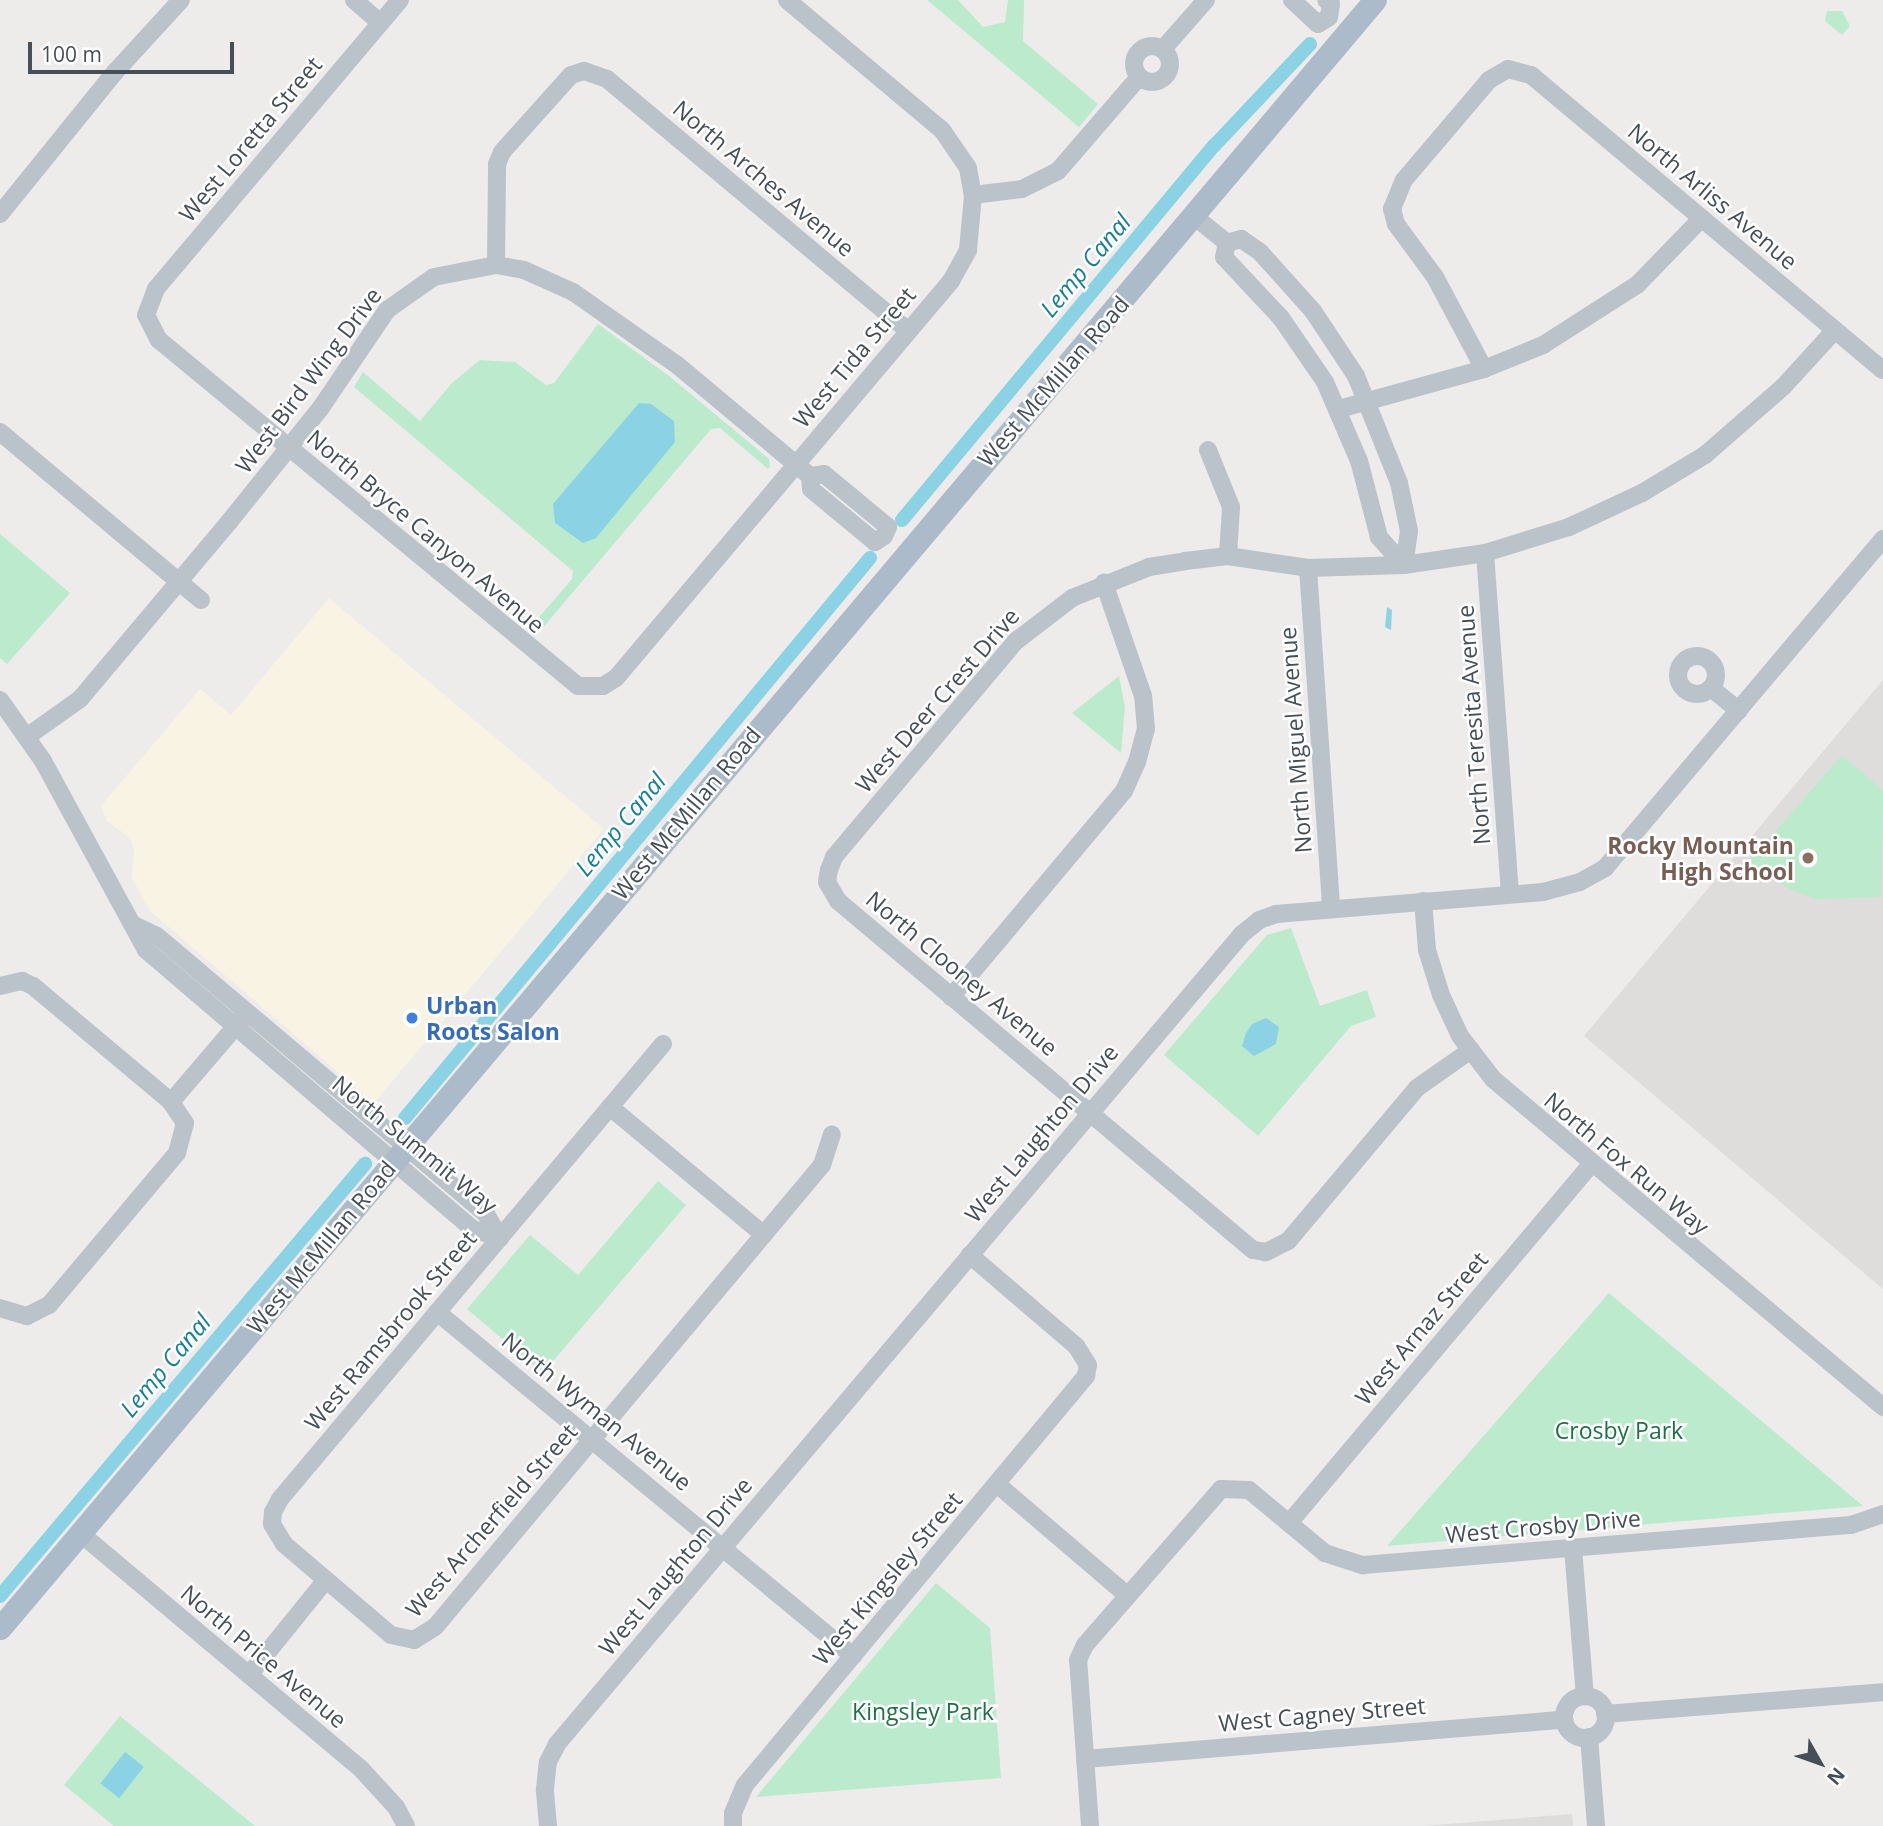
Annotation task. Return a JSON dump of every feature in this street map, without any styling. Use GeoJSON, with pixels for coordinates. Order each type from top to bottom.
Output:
{"type":"FeatureCollection","features":[{"type":"Feature","properties":{"kind":"main road","name":"West McMillan Road"},"geometry":{"type":"LineString","coordinates":[[0,1628],[904,553],[1195,217],[1375,0]]}},
{"type":"Feature","properties":{"kind":"street"},"geometry":{"type":"LineString","coordinates":[[0,214],[116,71],[181,0]]}},
{"type":"Feature","properties":{"kind":"street"},"geometry":{"type":"LineString","coordinates":[[354,0],[380,23]]}},
{"type":"Feature","properties":{"kind":"street","name":"West Loretta Street"},"geometry":{"type":"LineString","coordinates":[[146,315],[156,289],[400,0]]}},
{"type":"Feature","properties":{"kind":"street"},"geometry":{"type":"LineString","coordinates":[[787,0],[942,130],[968,168],[973,195],[1022,189],[1058,171],[1139,77]]}},
{"type":"Feature","properties":{"kind":"street"},"geometry":{"type":"LineString","coordinates":[[1163,49],[1206,0]]}},
{"type":"Feature","properties":{"kind":"street"},"geometry":{"type":"LineString","coordinates":[[1292,0],[1318,24],[1328,8],[1347,33]]}},
{"type":"Feature","properties":{"kind":"street"},"geometry":{"type":"LineString","coordinates":[[1152,45],[1163,49],[1170,59],[1166,76],[1156,82],[1139,77],[1134,60],[1140,50],[1152,45]]}},
{"type":"Feature","properties":{"kind":"street","name":"North Arliss Avenue"},"geometry":{"type":"LineString","coordinates":[[1484,369],[1435,277],[1396,224],[1392,209],[1404,180],[1489,80],[1508,69],[1531,75],[1883,370]]}},
{"type":"Feature","properties":{"kind":"street","name":"North Arches Avenue"},"geometry":{"type":"LineString","coordinates":[[496,265],[497,164],[502,152],[561,82],[584,71],[607,79],[908,331]]}},
{"type":"Feature","properties":{"kind":"street","name":"West Tida Street"},"geometry":{"type":"LineString","coordinates":[[591,687],[616,678],[803,470],[908,331],[951,281],[968,250],[973,195]]}},
{"type":"Feature","properties":{"kind":"street"},"geometry":{"type":"LineString","coordinates":[[1195,217],[1227,243]]}},
{"type":"Feature","properties":{"kind":"street"},"geometry":{"type":"LineString","coordinates":[[1339,410],[1484,369],[1543,345],[1604,310],[1663,261],[1702,218]]}},
{"type":"Feature","properties":{"kind":"street"},"geometry":{"type":"LineString","coordinates":[[1227,243],[1241,239],[1260,252],[1314,311],[1368,401],[1399,483],[1409,531],[1404,565]]}},
{"type":"Feature","properties":{"kind":"street"},"geometry":{"type":"LineString","coordinates":[[1227,243],[1224,257],[1281,318],[1339,410],[1359,461],[1380,537],[1404,565]]}},
{"type":"Feature","properties":{"kind":"street"},"geometry":{"type":"LineString","coordinates":[[496,265],[524,270],[573,292],[676,364],[803,470],[824,474],[888,527],[884,536],[904,553]]}},
{"type":"Feature","properties":{"kind":"street","name":"West Bird Wing Drive"},"geometry":{"type":"LineString","coordinates":[[28,736],[80,699],[289,449],[373,327],[401,296],[451,271],[496,265]]}},
{"type":"Feature","properties":{"kind":"street","name":"North Bryce Canyon Avenue"},"geometry":{"type":"LineString","coordinates":[[146,315],[159,340],[289,449],[569,682],[591,687]]}},
{"type":"Feature","properties":{"kind":"street","name":"West Deer Crest Drive"},"geometry":{"type":"LineString","coordinates":[[827,882],[834,857],[1016,641],[1072,598],[1149,567],[1228,556],[1308,568],[1404,565],[1485,553],[1569,527],[1642,493],[1705,455],[1783,387],[1835,330]]}},
{"type":"Feature","properties":{"kind":"street"},"geometry":{"type":"LineString","coordinates":[[0,432],[201,600]]}},
{"type":"Feature","properties":{"kind":"street"},"geometry":{"type":"LineString","coordinates":[[1208,450],[1230,507],[1228,556]]}},
{"type":"Feature","properties":{"kind":"street","name":"West Laughton Drive"},"geometry":{"type":"LineString","coordinates":[[548,1826],[545,1789],[548,1762],[557,1744],[1090,1113],[1259,920],[1331,909],[1510,894],[1580,882],[1605,868],[1883,539]]}},
{"type":"Feature","properties":{"kind":"street","name":"North Teresita Avenue"},"geometry":{"type":"LineString","coordinates":[[1485,553],[1510,894]]}},
{"type":"Feature","properties":{"kind":"street","name":"North Miguel Avenue"},"geometry":{"type":"LineString","coordinates":[[1308,568],[1331,909]]}},
{"type":"Feature","properties":{"kind":"street"},"geometry":{"type":"LineString","coordinates":[[951,997],[1124,791],[1138,762],[1146,729],[1143,696],[1104,583]]}},
{"type":"Feature","properties":{"kind":"street"},"geometry":{"type":"LineString","coordinates":[[1711,688],[1739,711]]}},
{"type":"Feature","properties":{"kind":"street","name":"North Summit Way"},"geometry":{"type":"LineString","coordinates":[[0,700],[28,736],[146,950],[235,1027],[400,1154],[486,1214],[500,1238]]}},
{"type":"Feature","properties":{"kind":"street","name":"North Clooney Avenue"},"geometry":{"type":"LineString","coordinates":[[827,882],[838,901],[951,997],[1243,1243],[1266,1252],[1288,1241],[1417,1088],[1471,1050]]}},
{"type":"Feature","properties":{"kind":"street","name":"North Fox Run Way"},"geometry":{"type":"LineString","coordinates":[[1423,901],[1427,950],[1441,995],[1471,1050],[1526,1111],[1883,1407]]}},
{"type":"Feature","properties":{"kind":"street","name":"North Summit Way"},"geometry":{"type":"LineString","coordinates":[[134,925],[157,936],[247,1012],[400,1154]]}},
{"type":"Feature","properties":{"kind":"street"},"geometry":{"type":"LineString","coordinates":[[0,1308],[27,1316],[49,1305],[177,1153],[185,1123],[171,1102],[33,986],[4,984]]}},
{"type":"Feature","properties":{"kind":"street"},"geometry":{"type":"LineString","coordinates":[[171,1102],[247,1012]]}},
{"type":"Feature","properties":{"kind":"street","name":"West Ramsbrook Street"},"geometry":{"type":"LineString","coordinates":[[326,1580],[284,1544],[272,1524],[280,1499],[663,1044]]}},
{"type":"Feature","properties":{"kind":"street"},"geometry":{"type":"LineString","coordinates":[[610,1107],[764,1235]]}},
{"type":"Feature","properties":{"kind":"street","name":"West Archerfield Street"},"geometry":{"type":"LineString","coordinates":[[326,1580],[391,1634],[414,1640],[435,1627],[822,1165],[832,1135]]}},
{"type":"Feature","properties":{"kind":"street","name":"West Arnaz Street"},"geometry":{"type":"LineString","coordinates":[[1289,1523],[1591,1164]]}},
{"type":"Feature","properties":{"kind":"street","name":"West Kingsley Street"},"geometry":{"type":"LineString","coordinates":[[733,1826],[733,1813],[745,1785],[1081,1386],[1088,1365],[1076,1346],[970,1255]]}},
{"type":"Feature","properties":{"kind":"street","name":"North Wyman Avenue"},"geometry":{"type":"LineString","coordinates":[[437,1312],[592,1442],[724,1546],[853,1656]]}},
{"type":"Feature","properties":{"kind":"street"},"geometry":{"type":"LineString","coordinates":[[998,1485],[1127,1595],[1085,1645],[1078,1660],[1090,1826]]}},
{"type":"Feature","properties":{"kind":"street","name":"West Crosby Drive"},"geometry":{"type":"LineString","coordinates":[[1127,1595],[1212,1495],[1229,1486],[1249,1490],[1325,1553],[1363,1565],[1852,1525],[1883,1514]]}},
{"type":"Feature","properties":{"kind":"street","name":"North Price Avenue"},"geometry":{"type":"LineString","coordinates":[[80,1533],[370,1778],[397,1807],[406,1826]]}},
{"type":"Feature","properties":{"kind":"street"},"geometry":{"type":"LineString","coordinates":[[1573,1548],[1585,1697]]}},
{"type":"Feature","properties":{"kind":"street"},"geometry":{"type":"LineString","coordinates":[[249,1675],[326,1580]]}},
{"type":"Feature","properties":{"kind":"street"},"geometry":{"type":"LineString","coordinates":[[1605,1714],[1883,1692]]}},
{"type":"Feature","properties":{"kind":"street"},"geometry":{"type":"LineString","coordinates":[[1585,1697],[1597,1700],[1605,1714],[1601,1730],[1589,1737],[1572,1734],[1564,1720],[1568,1704],[1585,1697]]}},
{"type":"Feature","properties":{"kind":"street","name":"West Cagney Street"},"geometry":{"type":"LineString","coordinates":[[1084,1759],[1564,1720]]}},
{"type":"Feature","properties":{"kind":"street"},"geometry":{"type":"LineString","coordinates":[[1589,1737],[1596,1826]]}},
{"type":"Feature","properties":{"kind":"shaded area"},"geometry":{"type":"Polygon","coordinates":[[[329,598],[604,829],[374,1103],[150,911],[132,878],[134,849],[129,837],[107,821],[101,806],[200,689],[231,715],[329,598]]]}},
{"type":"Feature","properties":{"kind":"shaded area","name":"Rocky Mountain High School"},"geometry":{"type":"Polygon","coordinates":[[[1883,680],[1883,1289],[1584,1036],[1883,680]]]}},
{"type":"Feature","properties":{"kind":"shaded area"},"geometry":{"type":"Polygon","coordinates":[[[1572,1814],[1573,1826],[1423,1826],[1572,1814]]]}},
{"type":"Feature","properties":{"kind":"green space"},"geometry":{"type":"Polygon","coordinates":[[[927,0],[958,0],[983,27],[1005,22],[1008,0],[1024,0],[1023,41],[1098,104],[1079,127],[927,0]]]}},
{"type":"Feature","properties":{"kind":"green space"},"geometry":{"type":"Polygon","coordinates":[[[1827,11],[1842,11],[1850,26],[1842,35],[1825,21],[1827,11]]]}},
{"type":"Feature","properties":{"kind":"green space"},"geometry":{"type":"Polygon","coordinates":[[[598,324],[669,376],[769,459],[770,466],[768,469],[720,428],[711,429],[535,637],[527,631],[572,579],[573,571],[354,387],[363,372],[420,421],[452,383],[480,360],[515,362],[546,385],[554,383],[598,324]]]}},
{"type":"Feature","properties":{"kind":"green space"},"geometry":{"type":"Polygon","coordinates":[[[0,534],[70,593],[7,664],[0,658],[0,534]]]}},
{"type":"Feature","properties":{"kind":"green space"},"geometry":{"type":"Polygon","coordinates":[[[1119,676],[1125,707],[1121,753],[1072,713],[1119,676]]]}},
{"type":"Feature","properties":{"kind":"green space"},"geometry":{"type":"Polygon","coordinates":[[[1842,755],[1883,790],[1881,897],[1816,899],[1791,890],[1749,862],[1842,755]]]}},
{"type":"Feature","properties":{"kind":"green space"},"geometry":{"type":"Polygon","coordinates":[[[1291,928],[1320,1006],[1367,990],[1376,1017],[1351,1026],[1258,1136],[1164,1055],[1267,935],[1291,928]]]}},
{"type":"Feature","properties":{"kind":"green space"},"geometry":{"type":"Polygon","coordinates":[[[658,1181],[686,1205],[543,1373],[467,1309],[530,1235],[578,1275],[658,1181]]]}},
{"type":"Feature","properties":{"kind":"green space","name":"Crosby Park"},"geometry":{"type":"Polygon","coordinates":[[[1609,1293],[1863,1506],[1387,1546],[1609,1293]]]}},
{"type":"Feature","properties":{"kind":"green space","name":"Kingsley Park"},"geometry":{"type":"Polygon","coordinates":[[[936,1583],[990,1628],[1001,1778],[756,1797],[936,1583]]]}},
{"type":"Feature","properties":{"kind":"green space"},"geometry":{"type":"Polygon","coordinates":[[[120,1716],[255,1826],[114,1826],[64,1785],[120,1716]]]}},
{"type":"Feature","properties":{"kind":"water"},"geometry":{"type":"Polygon","coordinates":[[[639,403],[651,404],[674,421],[675,442],[596,538],[583,543],[555,523],[553,504],[639,403]]]}},
{"type":"Feature","properties":{"kind":"water"},"geometry":{"type":"Polygon","coordinates":[[[1387,607],[1392,610],[1391,630],[1385,627],[1387,607]]]}},
{"type":"Feature","properties":{"kind":"water"},"geometry":{"type":"Polygon","coordinates":[[[1266,1018],[1279,1027],[1276,1044],[1254,1056],[1242,1046],[1246,1033],[1252,1024],[1266,1018]]]}},
{"type":"Feature","properties":{"kind":"water"},"geometry":{"type":"Polygon","coordinates":[[[125,1752],[144,1767],[119,1798],[100,1784],[125,1752]]]}},
{"type":"Feature","properties":{"kind":"waterway","name":"Lemp Canal"},"geometry":{"type":"LineString","coordinates":[[902,520],[1214,146],[1310,44]]}},
{"type":"Feature","properties":{"kind":"waterway","name":"Lemp Canal"},"geometry":{"type":"LineString","coordinates":[[405,1118],[870,558]]}},
{"type":"Feature","properties":{"kind":"waterway","name":"Lemp Canal"},"geometry":{"type":"LineString","coordinates":[[0,1596],[365,1164]]}},
{"type":"Feature","properties":{"kind":"place","name":"Rocky Mountain High School"},"geometry":{"type":"Point","coordinates":[1808,858]}},
{"type":"Feature","properties":{"kind":"place","name":"Urban Roots Salon"},"geometry":{"type":"Point","coordinates":[412,1018]}}]}
